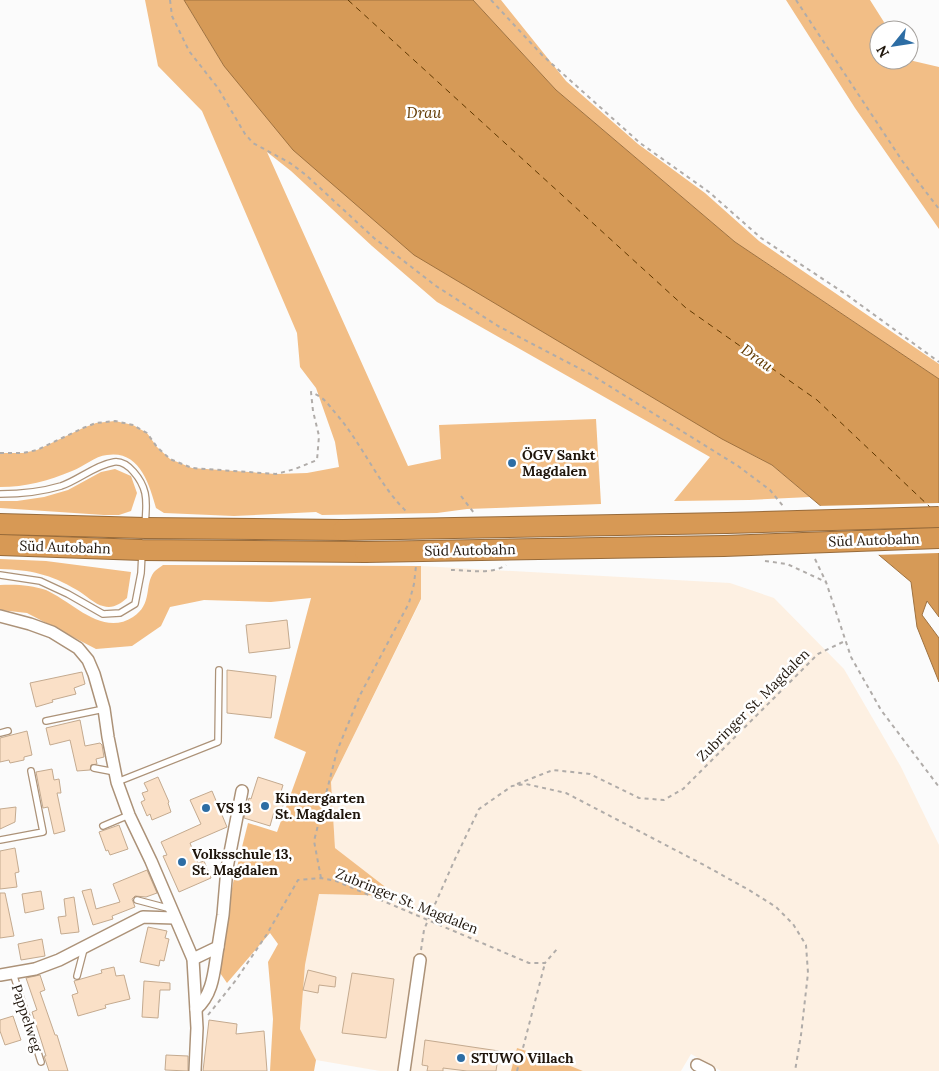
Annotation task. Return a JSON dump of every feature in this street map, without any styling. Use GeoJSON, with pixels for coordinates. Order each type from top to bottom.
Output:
{"type":"FeatureCollection","features":[{"type":"Feature","properties":{"kind":"highway","name":"Süd Autobahn"},"geometry":{"type":"LineString","coordinates":[[0,524],[343,530],[939,517]]}},
{"type":"Feature","properties":{"kind":"highway","name":"Süd Autobahn"},"geometry":{"type":"LineString","coordinates":[[0,545],[142,550],[364,552],[724,546],[939,538]]}},
{"type":"Feature","properties":{"kind":"street"},"geometry":{"type":"LineString","coordinates":[[0,616],[52,632],[78,648],[88,660],[104,709],[116,777],[129,815],[151,861],[192,959],[197,1028],[195,1071]]}},
{"type":"Feature","properties":{"kind":"street"},"geometry":{"type":"LineString","coordinates":[[196,1009],[204,1003],[213,979],[223,915],[227,868],[242,791]]}},
{"type":"Feature","properties":{"kind":"street","name":"Pappelweg"},"geometry":{"type":"LineString","coordinates":[[0,975],[35,969],[59,960],[143,917],[173,913]]}},
{"type":"Feature","properties":{"kind":"street"},"geometry":{"type":"LineString","coordinates":[[192,959],[218,948]]}},
{"type":"Feature","properties":{"kind":"street"},"geometry":{"type":"LineString","coordinates":[[404,1071],[420,960]]}},
{"type":"Feature","properties":{"kind":"street"},"geometry":{"type":"LineString","coordinates":[[698,1065],[710,1071]]}},
{"type":"Feature","properties":{"kind":"lane"},"geometry":{"type":"LineString","coordinates":[[0,494],[19,494],[62,485],[97,468],[115,462],[124,463],[136,475],[145,491],[145,528]]}},
{"type":"Feature","properties":{"kind":"lane"},"geometry":{"type":"LineString","coordinates":[[0,575],[40,581],[103,614],[120,613],[135,604],[141,573],[142,550]]}},
{"type":"Feature","properties":{"kind":"lane"},"geometry":{"type":"LineString","coordinates":[[94,768],[116,777],[218,742],[219,670]]}},
{"type":"Feature","properties":{"kind":"lane"},"geometry":{"type":"LineString","coordinates":[[46,721],[104,709]]}},
{"type":"Feature","properties":{"kind":"lane"},"geometry":{"type":"LineString","coordinates":[[0,732],[8,731]]}},
{"type":"Feature","properties":{"kind":"lane"},"geometry":{"type":"LineString","coordinates":[[0,840],[42,832],[31,771]]}},
{"type":"Feature","properties":{"kind":"lane"},"geometry":{"type":"LineString","coordinates":[[103,826],[129,815]]}},
{"type":"Feature","properties":{"kind":"lane"},"geometry":{"type":"LineString","coordinates":[[137,900],[173,913]]}},
{"type":"Feature","properties":{"kind":"lane"},"geometry":{"type":"LineString","coordinates":[[77,976],[85,946]]}},
{"type":"Feature","properties":{"kind":"lane","name":"Pappelweg"},"geometry":{"type":"LineString","coordinates":[[13,973],[41,1062]]}},
{"type":"Feature","properties":{"kind":"path"},"geometry":{"type":"LineString","coordinates":[[170,0],[172,16],[189,51],[218,88],[245,134],[253,143],[290,163],[306,175],[374,238],[436,286],[505,330],[590,374],[738,466],[770,490],[788,511]]}},
{"type":"Feature","properties":{"kind":"path"},"geometry":{"type":"LineString","coordinates":[[491,0],[542,55],[640,144],[709,192],[761,238],[847,295],[939,362]]}},
{"type":"Feature","properties":{"kind":"path"},"geometry":{"type":"LineString","coordinates":[[796,0],[903,162],[939,209]]}},
{"type":"Feature","properties":{"kind":"path"},"geometry":{"type":"LineString","coordinates":[[813,554],[826,582],[851,656],[881,710],[939,787]]}},
{"type":"Feature","properties":{"kind":"path"},"geometry":{"type":"LineString","coordinates":[[451,570],[499,570],[512,561]]}},
{"type":"Feature","properties":{"kind":"path","name":"Zubringer St. Magdalen"},"geometry":{"type":"LineString","coordinates":[[420,960],[424,930],[479,809],[512,786],[553,770],[590,774],[639,798],[664,800],[683,789],[818,654],[845,641]]}},
{"type":"Feature","properties":{"kind":"path"},"geometry":{"type":"LineString","coordinates":[[512,786],[526,784],[566,793],[756,894],[782,913],[793,924],[806,945],[808,973],[795,1071]]}},
{"type":"Feature","properties":{"kind":"path","name":"Zubringer St. Magdalen"},"geometry":{"type":"LineString","coordinates":[[197,1028],[236,980],[267,934],[298,880],[321,878],[336,881],[529,963],[545,963]]}},
{"type":"Feature","properties":{"kind":"path"},"geometry":{"type":"LineString","coordinates":[[516,1071],[545,963],[557,949]]}},
{"type":"Feature","properties":{"kind":"shaded area"},"geometry":{"type":"Polygon","coordinates":[[[145,0],[184,0],[224,66],[749,453],[772,465],[810,497],[674,501],[710,457],[437,302],[372,246],[291,171],[267,152],[408,466],[441,459],[439,425],[596,419],[601,504],[467,509],[437,513],[322,515],[316,512],[234,516],[164,513],[156,508],[150,488],[141,470],[135,463],[118,455],[98,457],[63,475],[28,485],[0,487],[0,453],[23,453],[37,450],[96,423],[115,421],[133,425],[147,433],[157,447],[170,459],[192,468],[276,474],[307,473],[339,467],[335,442],[316,388],[300,367],[297,333],[202,111],[158,66],[145,0]]]}},
{"type":"Feature","properties":{"kind":"shaded area"},"geometry":{"type":"Polygon","coordinates":[[[473,0],[501,0],[566,81],[638,144],[705,193],[759,241],[939,364],[939,379],[735,242],[556,90],[473,0]]]}},
{"type":"Feature","properties":{"kind":"shaded area"},"geometry":{"type":"Polygon","coordinates":[[[786,0],[870,0],[883,20],[869,20],[869,70],[919,70],[919,62],[939,67],[939,229],[855,108],[786,0]]]}},
{"type":"Feature","properties":{"kind":"shaded area"},"geometry":{"type":"Polygon","coordinates":[[[115,469],[131,476],[137,493],[131,511],[119,515],[104,515],[0,508],[0,501],[17,501],[44,497],[68,490],[101,472],[115,469]]]}},
{"type":"Feature","properties":{"kind":"shaded area"},"geometry":{"type":"Polygon","coordinates":[[[0,559],[46,561],[131,572],[127,598],[113,606],[100,605],[58,580],[21,570],[0,569],[0,559]]]}},
{"type":"Feature","properties":{"kind":"shaded area"},"geometry":{"type":"Polygon","coordinates":[[[163,565],[421,566],[421,599],[331,782],[335,848],[397,896],[319,894],[305,965],[300,1029],[316,1060],[314,1071],[270,1071],[273,1019],[268,962],[278,944],[270,933],[227,983],[218,970],[233,883],[248,823],[277,832],[306,752],[274,738],[311,598],[271,602],[204,600],[170,607],[161,626],[132,646],[96,649],[27,613],[0,610],[0,585],[23,585],[46,590],[88,616],[110,623],[121,622],[139,612],[146,600],[151,577],[163,565]]]}},
{"type":"Feature","properties":{"kind":"shaded area"},"geometry":{"type":"Polygon","coordinates":[[[421,566],[730,583],[774,598],[844,669],[901,767],[939,845],[939,1071],[721,1071],[691,1054],[681,1071],[583,1071],[558,1061],[515,1071],[380,1071],[316,1060],[300,1029],[305,965],[319,894],[395,896],[335,848],[331,782],[421,600],[421,566]]]}},
{"type":"Feature","properties":{"kind":"shaded area"},"geometry":{"type":"Polygon","coordinates":[[[517,1048],[558,1061],[583,1071],[511,1071],[517,1048]]]}},
{"type":"Feature","properties":{"kind":"water","name":"Drau"},"geometry":{"type":"Polygon","coordinates":[[[184,0],[473,0],[556,90],[735,242],[939,379],[939,617],[927,601],[922,615],[939,638],[939,682],[917,627],[911,582],[772,465],[722,439],[414,255],[293,150],[224,66],[184,0]]]}},
{"type":"Feature","properties":{"kind":"pier"},"geometry":{"type":"Polygon","coordinates":[[[939,503],[939,553],[874,555],[816,506],[939,503]]]}},
{"type":"Feature","properties":{"kind":"building"},"geometry":{"type":"Polygon","coordinates":[[[287,620],[290,648],[249,653],[246,625],[287,620]]]}},
{"type":"Feature","properties":{"kind":"building"},"geometry":{"type":"Polygon","coordinates":[[[227,670],[276,676],[271,718],[227,713],[227,670]]]}},
{"type":"Feature","properties":{"kind":"building"},"geometry":{"type":"Polygon","coordinates":[[[82,672],[85,684],[74,688],[76,694],[52,700],[53,702],[36,707],[30,683],[82,672]]]}},
{"type":"Feature","properties":{"kind":"building"},"geometry":{"type":"Polygon","coordinates":[[[80,720],[85,746],[100,743],[104,757],[96,759],[97,764],[91,765],[90,770],[77,771],[70,740],[50,745],[46,728],[80,720]]]}},
{"type":"Feature","properties":{"kind":"building"},"geometry":{"type":"Polygon","coordinates":[[[27,731],[32,755],[24,757],[24,760],[10,763],[9,760],[0,762],[0,738],[27,731]]]}},
{"type":"Feature","properties":{"kind":"building"},"geometry":{"type":"Polygon","coordinates":[[[52,769],[54,780],[59,779],[61,793],[57,793],[65,831],[54,834],[48,807],[43,808],[36,772],[52,769]]]}},
{"type":"Feature","properties":{"kind":"building"},"geometry":{"type":"Polygon","coordinates":[[[158,777],[169,802],[171,812],[152,820],[150,814],[147,816],[141,802],[145,800],[142,793],[148,791],[144,783],[158,777]]]}},
{"type":"Feature","properties":{"kind":"building","name":"Kindergarten St. Magdalen"},"geometry":{"type":"Polygon","coordinates":[[[258,777],[283,785],[280,795],[286,797],[280,814],[274,812],[270,826],[244,818],[249,798],[251,799],[258,777]]]}},
{"type":"Feature","properties":{"kind":"building"},"geometry":{"type":"Polygon","coordinates":[[[212,791],[227,827],[190,843],[198,863],[204,861],[211,878],[179,892],[163,856],[167,855],[161,842],[201,824],[190,800],[212,791]]]}},
{"type":"Feature","properties":{"kind":"building"},"geometry":{"type":"Polygon","coordinates":[[[16,807],[15,822],[0,829],[0,809],[16,807]]]}},
{"type":"Feature","properties":{"kind":"building"},"geometry":{"type":"Polygon","coordinates":[[[119,825],[128,849],[110,855],[108,850],[106,851],[99,832],[119,825]]]}},
{"type":"Feature","properties":{"kind":"building"},"geometry":{"type":"Polygon","coordinates":[[[15,848],[19,872],[15,873],[17,887],[0,889],[0,851],[15,848]]]}},
{"type":"Feature","properties":{"kind":"building"},"geometry":{"type":"Polygon","coordinates":[[[147,870],[157,893],[146,897],[135,896],[132,899],[135,907],[112,916],[113,919],[93,925],[82,891],[91,889],[96,909],[120,902],[113,884],[147,870]]]}},
{"type":"Feature","properties":{"kind":"building"},"geometry":{"type":"Polygon","coordinates":[[[41,891],[44,909],[25,913],[22,894],[41,891]]]}},
{"type":"Feature","properties":{"kind":"building"},"geometry":{"type":"Polygon","coordinates":[[[0,893],[5,893],[14,936],[0,938],[0,893]]]}},
{"type":"Feature","properties":{"kind":"building"},"geometry":{"type":"Polygon","coordinates":[[[74,897],[79,932],[61,934],[58,917],[66,916],[64,899],[74,897]]]}},
{"type":"Feature","properties":{"kind":"building"},"geometry":{"type":"Polygon","coordinates":[[[148,927],[167,931],[165,938],[169,939],[164,961],[160,960],[159,966],[140,962],[148,927]]]}},
{"type":"Feature","properties":{"kind":"building"},"geometry":{"type":"Polygon","coordinates":[[[42,939],[45,956],[21,960],[18,944],[42,939]]]}},
{"type":"Feature","properties":{"kind":"building"},"geometry":{"type":"Polygon","coordinates":[[[114,967],[116,976],[124,975],[130,999],[105,1005],[106,1008],[78,1016],[72,995],[78,993],[74,981],[102,973],[101,970],[114,967]]]}},
{"type":"Feature","properties":{"kind":"building"},"geometry":{"type":"Polygon","coordinates":[[[308,970],[336,977],[335,987],[319,985],[318,993],[303,990],[308,970]]]}},
{"type":"Feature","properties":{"kind":"building"},"geometry":{"type":"Polygon","coordinates":[[[352,973],[394,979],[386,1038],[342,1033],[352,973]]]}},
{"type":"Feature","properties":{"kind":"building"},"geometry":{"type":"Polygon","coordinates":[[[40,975],[45,990],[40,992],[55,1035],[57,1035],[68,1071],[49,1071],[44,1056],[46,1056],[32,1012],[37,1010],[26,978],[40,975]]]}},
{"type":"Feature","properties":{"kind":"building"},"geometry":{"type":"Polygon","coordinates":[[[144,981],[170,983],[170,990],[160,990],[158,1018],[142,1017],[144,981]]]}},
{"type":"Feature","properties":{"kind":"building"},"geometry":{"type":"Polygon","coordinates":[[[13,1016],[21,1040],[5,1045],[0,1031],[0,1020],[13,1016]]]}},
{"type":"Feature","properties":{"kind":"building"},"geometry":{"type":"Polygon","coordinates":[[[209,1020],[237,1024],[236,1034],[264,1031],[267,1071],[203,1071],[209,1020]]]}},
{"type":"Feature","properties":{"kind":"building","name":"STUWO Villach"},"geometry":{"type":"Polygon","coordinates":[[[425,1040],[499,1051],[496,1071],[467,1071],[443,1068],[443,1071],[427,1071],[428,1066],[422,1065],[425,1040]]]}},
{"type":"Feature","properties":{"kind":"building"},"geometry":{"type":"Polygon","coordinates":[[[166,1055],[188,1056],[188,1071],[165,1070],[166,1055]]]}},
{"type":"Feature","properties":{"kind":"ferry route"},"geometry":{"type":"LineString","coordinates":[[348,0],[686,308],[817,400],[931,508]]}},
{"type":"Feature","properties":{"kind":"place","name":"ÖGV Sankt Magdalen"},"geometry":{"type":"Point","coordinates":[512,463]}},
{"type":"Feature","properties":{"kind":"place","name":"Kindergarten St. Magdalen"},"geometry":{"type":"Point","coordinates":[265,806]}},
{"type":"Feature","properties":{"kind":"place","name":"VS 13"},"geometry":{"type":"Point","coordinates":[206,808]}},
{"type":"Feature","properties":{"kind":"place","name":"Volksschule 13, St. Magdalen"},"geometry":{"type":"Point","coordinates":[182,862]}},
{"type":"Feature","properties":{"kind":"place","name":"STUWO Villach"},"geometry":{"type":"Point","coordinates":[461,1058]}}]}
